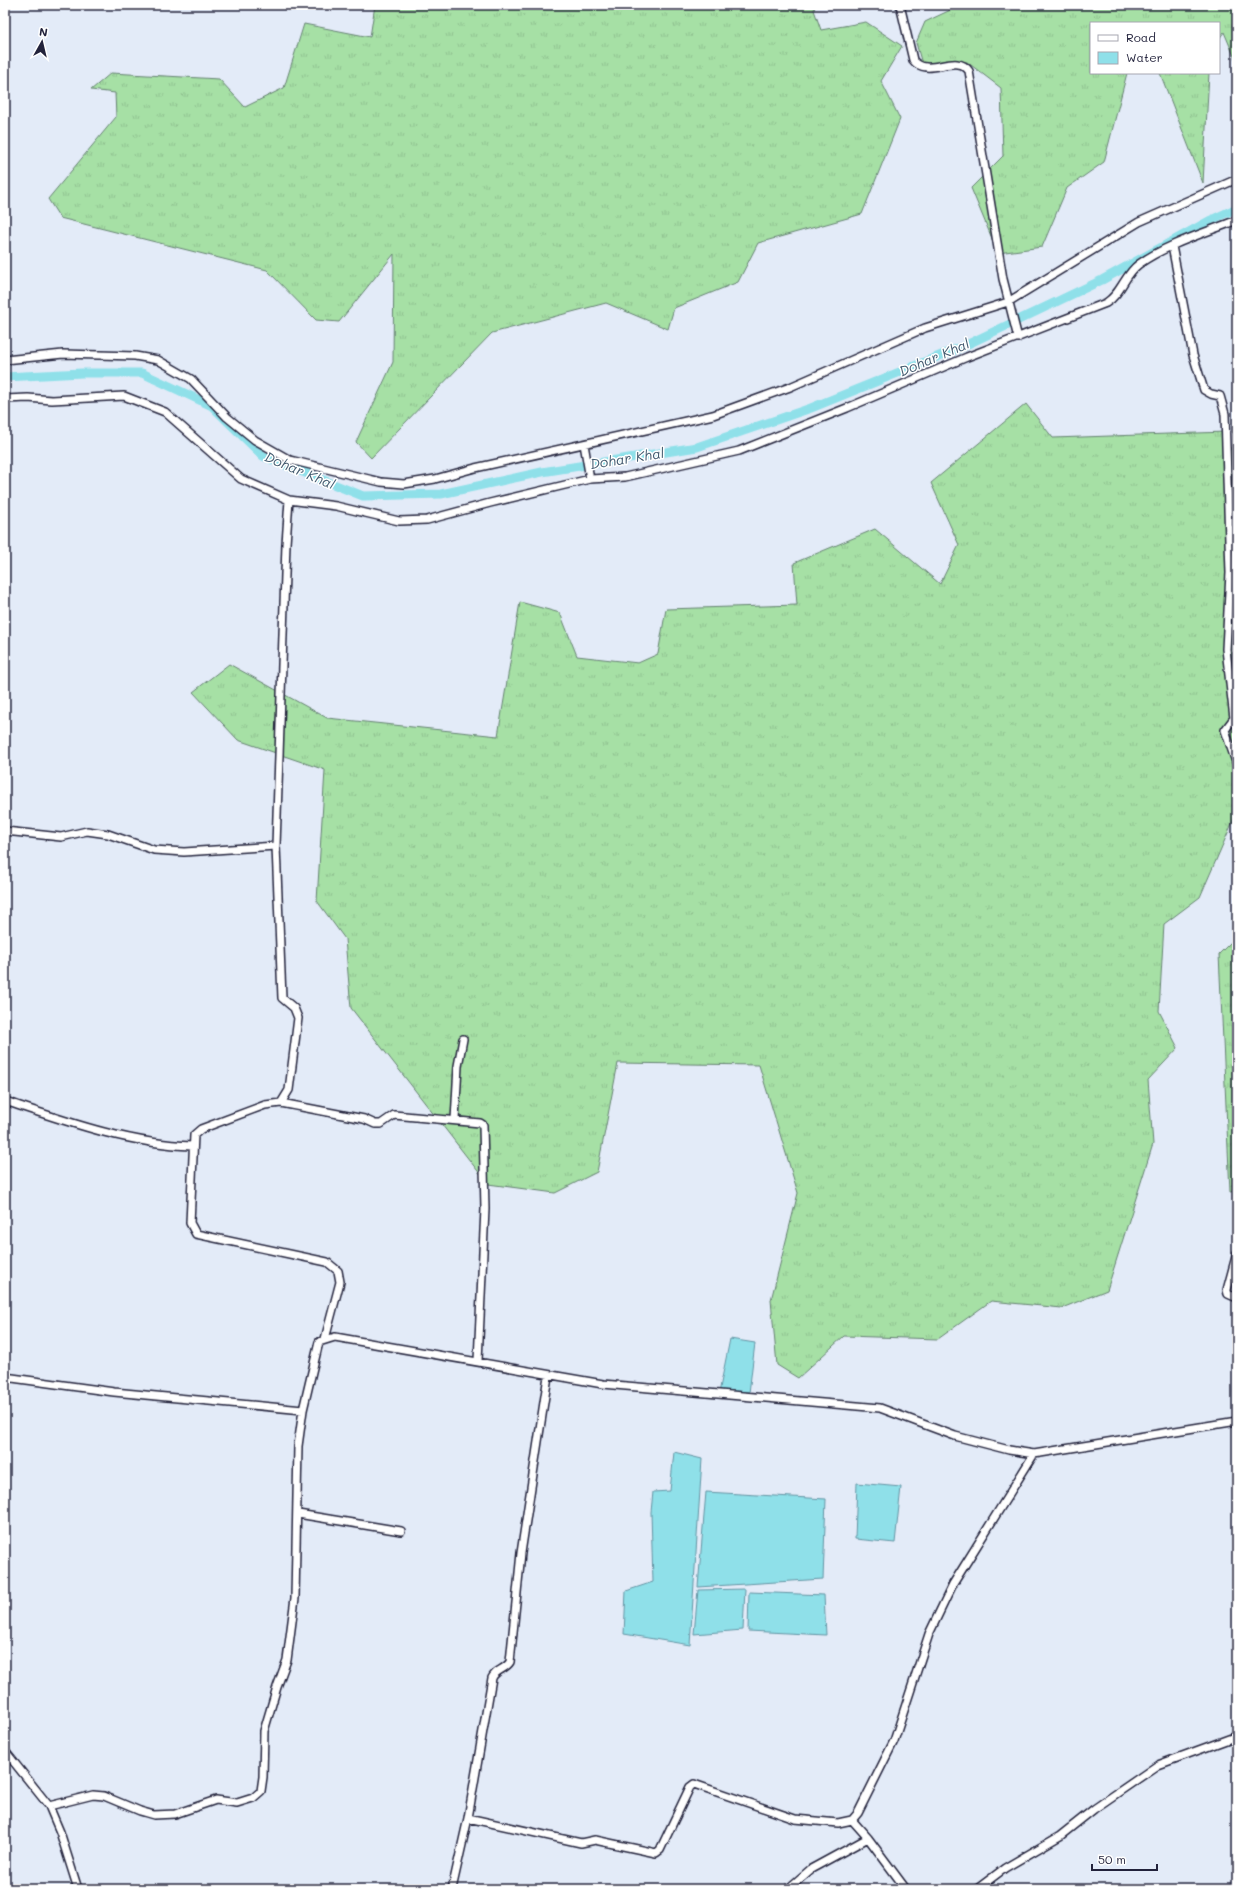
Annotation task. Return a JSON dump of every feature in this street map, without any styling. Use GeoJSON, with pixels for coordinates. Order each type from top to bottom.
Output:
{"type":"FeatureCollection","features":[{"type":"Feature","properties":{"kind":"street"},"geometry":{"type":"LineString","coordinates":[[900,5],[913,60],[918,66],[924,68],[959,63],[965,65],[970,71],[1002,272],[1009,305],[1018,336]]}},
{"type":"Feature","properties":{"kind":"street"},"geometry":{"type":"LineString","coordinates":[[5,360],[63,354],[103,357],[135,356],[158,360],[191,379],[227,417],[255,440],[290,460],[381,482],[404,484],[435,479],[475,468],[713,415],[790,387],[925,328],[1009,305],[1139,222],[1237,179]]}},
{"type":"Feature","properties":{"kind":"street"},"geometry":{"type":"LineString","coordinates":[[5,399],[28,398],[52,400],[124,396],[165,412],[241,479],[289,500],[336,506],[399,521],[427,520],[590,477],[625,477],[739,451],[1018,336],[1106,303],[1115,297],[1126,277],[1138,264],[1172,246],[1237,220]]}},
{"type":"Feature","properties":{"kind":"street"},"geometry":{"type":"LineString","coordinates":[[1172,246],[1193,356],[1204,390],[1211,394],[1220,396],[1225,414],[1230,573],[1226,649],[1236,717],[1225,730],[1237,765]]}},
{"type":"Feature","properties":{"kind":"street"},"geometry":{"type":"LineString","coordinates":[[584,444],[590,477]]}},
{"type":"Feature","properties":{"kind":"street"},"geometry":{"type":"LineString","coordinates":[[281,1103],[289,1090],[298,1018],[294,1008],[282,998],[276,846],[286,544],[289,500]]}},
{"type":"Feature","properties":{"kind":"street"},"geometry":{"type":"LineString","coordinates":[[5,831],[61,837],[87,831],[108,834],[154,850],[184,852],[276,846]]}},
{"type":"Feature","properties":{"kind":"street"},"geometry":{"type":"LineString","coordinates":[[455,1120],[458,1066],[463,1039]]}},
{"type":"Feature","properties":{"kind":"street"},"geometry":{"type":"LineString","coordinates":[[5,1101],[68,1122],[122,1136],[175,1145],[192,1146]]}},
{"type":"Feature","properties":{"kind":"street"},"geometry":{"type":"LineString","coordinates":[[326,1338],[340,1282],[338,1271],[328,1262],[196,1234],[190,1223],[192,1146],[194,1135],[201,1129],[265,1105],[281,1103],[364,1119],[375,1124],[381,1124],[394,1115],[455,1120],[480,1123],[483,1125],[484,1248],[478,1361]]}},
{"type":"Feature","properties":{"kind":"street"},"geometry":{"type":"LineString","coordinates":[[1237,1253],[1227,1290],[1228,1294],[1237,1298]]}},
{"type":"Feature","properties":{"kind":"street"},"geometry":{"type":"LineString","coordinates":[[49,1806],[93,1795],[104,1796],[140,1812],[154,1815],[175,1814],[216,1800],[237,1804],[253,1798],[261,1791],[263,1777],[264,1731],[287,1660],[295,1598],[298,1514],[298,1446],[303,1410],[319,1342],[326,1338],[335,1337],[478,1361],[548,1376],[603,1384],[880,1408],[955,1436],[1009,1450],[1034,1454],[1237,1421]]}},
{"type":"Feature","properties":{"kind":"street"},"geometry":{"type":"LineString","coordinates":[[452,1889],[468,1818],[492,1678],[495,1672],[507,1666],[510,1662],[521,1553],[548,1376]]}},
{"type":"Feature","properties":{"kind":"street"},"geometry":{"type":"LineString","coordinates":[[5,1377],[114,1392],[303,1410]]}},
{"type":"Feature","properties":{"kind":"street"},"geometry":{"type":"LineString","coordinates":[[468,1818],[581,1843],[595,1840],[656,1853],[660,1850],[690,1787],[694,1784],[795,1819],[838,1823],[852,1820],[858,1813],[894,1741],[929,1634],[953,1584],[1034,1454]]}},
{"type":"Feature","properties":{"kind":"street"},"geometry":{"type":"LineString","coordinates":[[298,1514],[401,1530]]}},
{"type":"Feature","properties":{"kind":"street"},"geometry":{"type":"LineString","coordinates":[[977,1889],[1005,1868],[1060,1836],[1094,1809],[1158,1765],[1237,1736]]}},
{"type":"Feature","properties":{"kind":"street"},"geometry":{"type":"LineString","coordinates":[[5,1751],[49,1806],[60,1832],[78,1889]]}},
{"type":"Feature","properties":{"kind":"street"},"geometry":{"type":"LineString","coordinates":[[852,1820],[868,1838],[906,1889]]}},
{"type":"Feature","properties":{"kind":"street"},"geometry":{"type":"LineString","coordinates":[[788,1889],[811,1869],[868,1838]]}},
{"type":"Feature","properties":{"kind":"green space"},"geometry":{"type":"Polygon","coordinates":[[[375,5],[815,5],[814,10],[821,30],[866,22],[902,46],[881,81],[900,119],[862,214],[758,243],[738,282],[674,308],[668,329],[606,303],[492,333],[371,458],[356,442],[393,362],[394,254],[339,322],[316,320],[267,270],[60,218],[48,199],[116,117],[115,93],[91,90],[111,73],[219,79],[245,107],[284,88],[304,24],[370,37],[375,5]]]}},
{"type":"Feature","properties":{"kind":"green space"},"geometry":{"type":"Polygon","coordinates":[[[961,5],[1237,5],[1237,63],[1224,32],[1220,38],[1220,22],[1090,22],[1090,74],[1127,74],[1104,162],[1067,188],[1042,247],[998,253],[971,188],[1003,156],[1001,88],[967,62],[922,64],[916,43],[925,22],[961,5]]]}},
{"type":"Feature","properties":{"kind":"green space"},"geometry":{"type":"Polygon","coordinates":[[[1160,74],[1209,74],[1203,183],[1160,74]]]}},
{"type":"Feature","properties":{"kind":"green space"},"geometry":{"type":"Polygon","coordinates":[[[1026,404],[1053,438],[1226,432],[1237,465],[1237,812],[1200,897],[1164,924],[1159,1011],[1178,1048],[1148,1080],[1153,1144],[1107,1290],[1062,1308],[991,1301],[938,1339],[844,1336],[798,1378],[777,1365],[771,1300],[798,1193],[759,1065],[618,1063],[597,1172],[555,1193],[488,1184],[351,1008],[345,939],[317,901],[325,770],[238,740],[193,692],[229,664],[327,718],[498,736],[520,602],[560,613],[577,656],[638,663],[658,654],[666,609],[797,605],[794,563],[875,529],[940,584],[959,545],[931,483],[1026,404]]]}},
{"type":"Feature","properties":{"kind":"green space"},"geometry":{"type":"Polygon","coordinates":[[[1237,936],[1237,1191],[1230,1192],[1219,954],[1237,936]]]}},
{"type":"Feature","properties":{"kind":"water"},"geometry":{"type":"Polygon","coordinates":[[[730,1339],[755,1343],[749,1393],[719,1393],[730,1339]]]}},
{"type":"Feature","properties":{"kind":"water"},"geometry":{"type":"Polygon","coordinates":[[[674,1452],[702,1459],[690,1645],[624,1634],[626,1591],[653,1582],[651,1512],[653,1492],[670,1491],[674,1452]]]}},
{"type":"Feature","properties":{"kind":"water"},"geometry":{"type":"Polygon","coordinates":[[[857,1483],[901,1487],[895,1543],[855,1539],[857,1483]]]}},
{"type":"Feature","properties":{"kind":"water"},"geometry":{"type":"Polygon","coordinates":[[[706,1492],[826,1499],[823,1579],[698,1587],[706,1492]]]}},
{"type":"Feature","properties":{"kind":"water"},"geometry":{"type":"Polygon","coordinates":[[[745,1589],[743,1630],[694,1634],[698,1590],[745,1589]]]}},
{"type":"Feature","properties":{"kind":"water"},"geometry":{"type":"Polygon","coordinates":[[[749,1592],[824,1595],[826,1635],[748,1631],[749,1592]]]}},
{"type":"Feature","properties":{"kind":"waterway","name":"Dohar Khal"},"geometry":{"type":"LineString","coordinates":[[5,377],[82,373],[142,373],[212,406],[263,456],[363,496],[441,494],[542,472],[697,447],[811,408],[964,346],[1102,280],[1211,220],[1237,208]]}}]}
